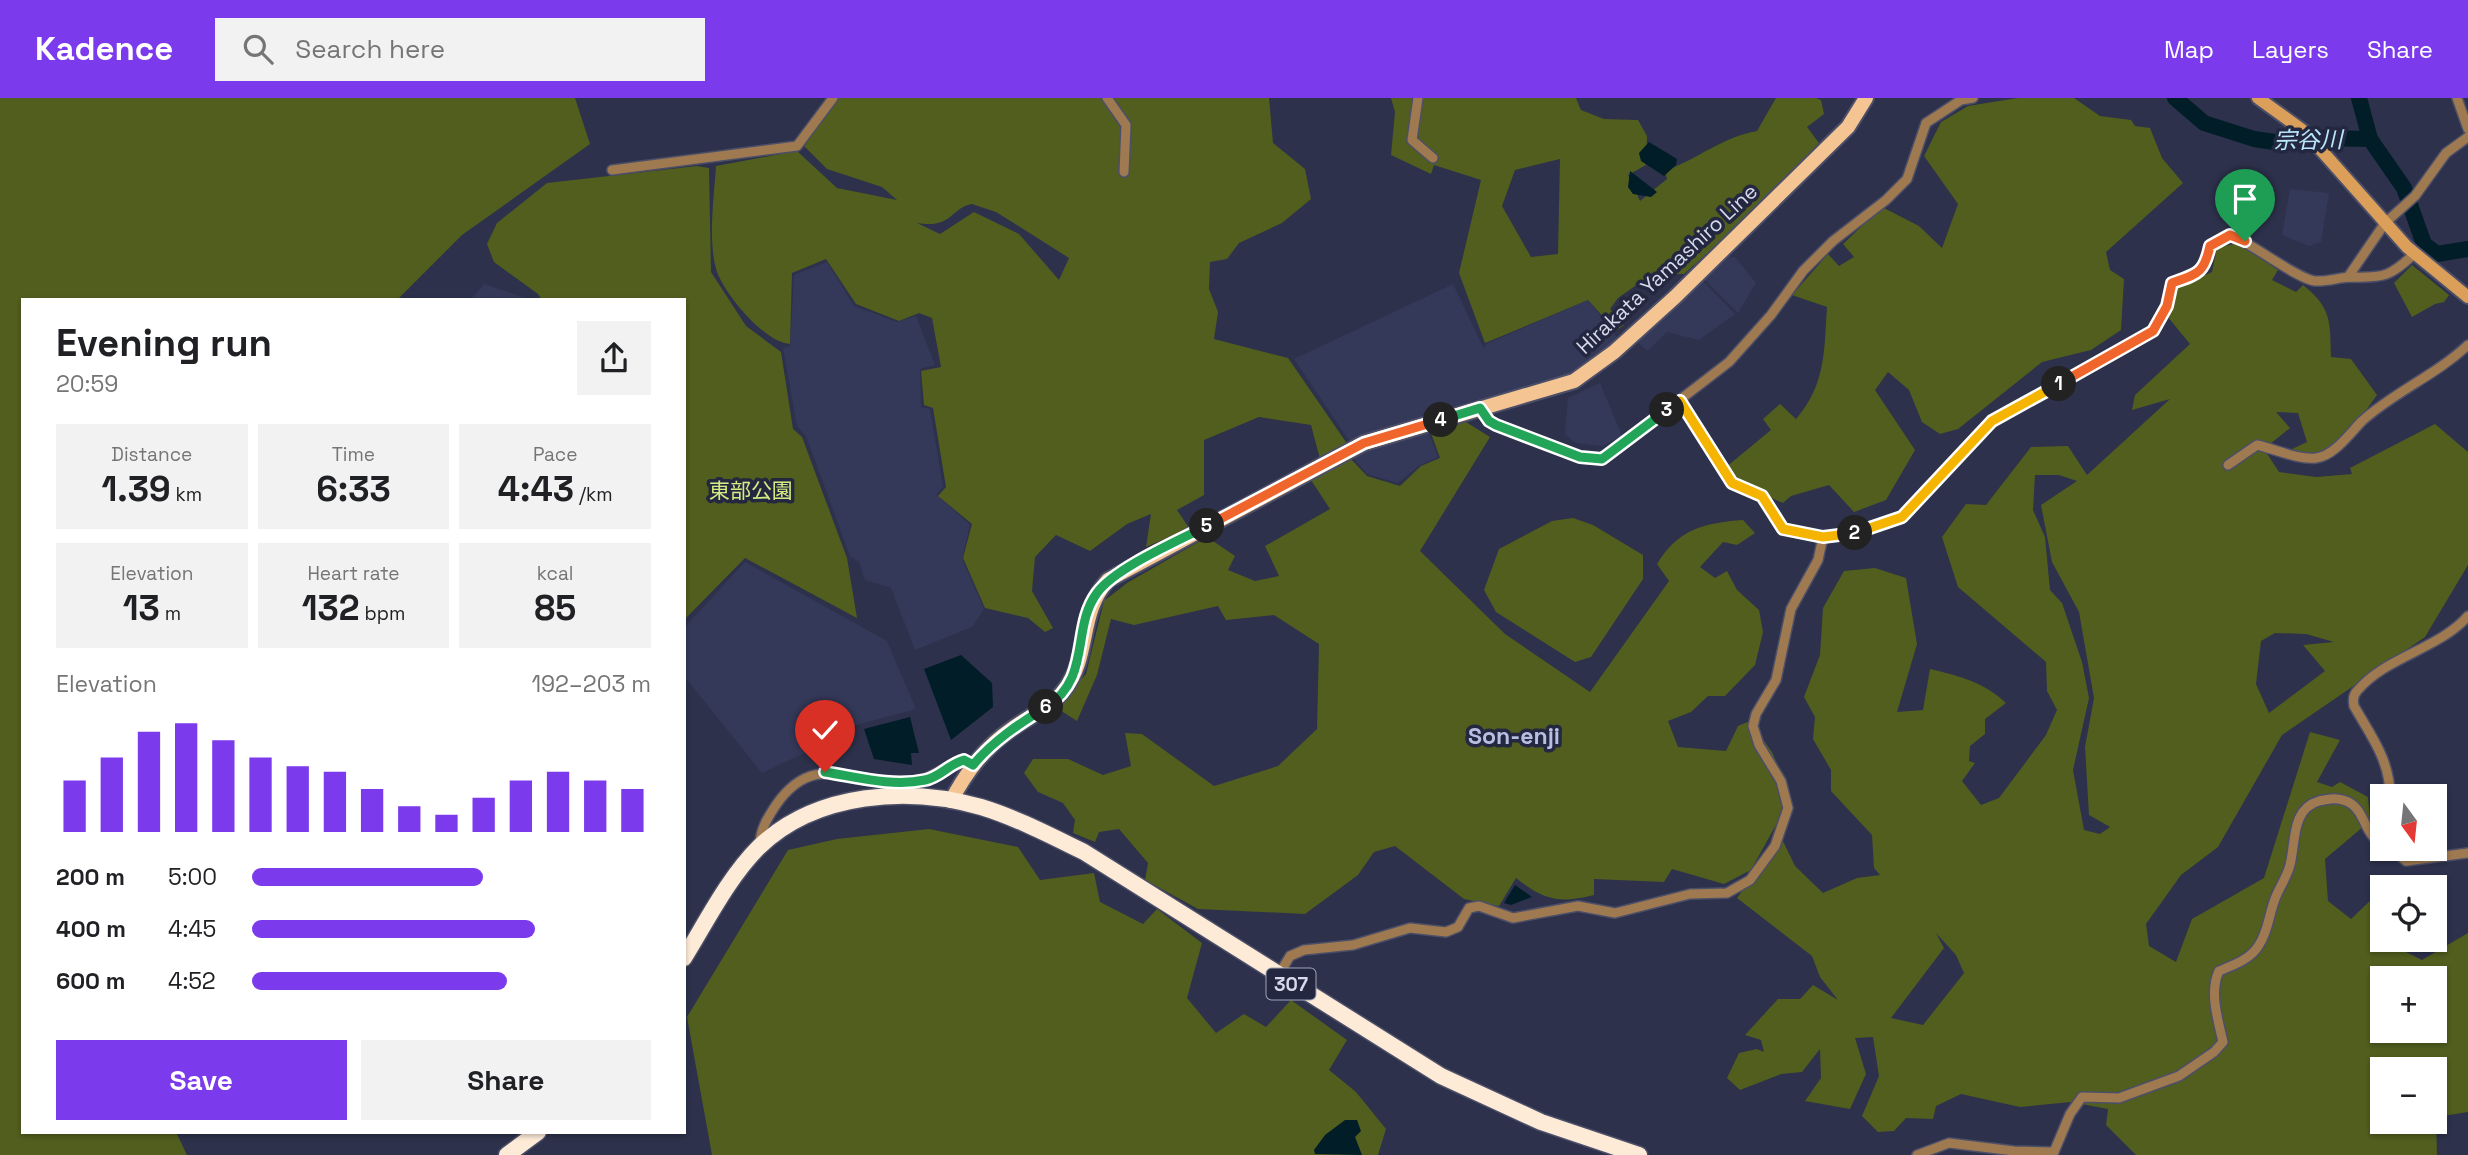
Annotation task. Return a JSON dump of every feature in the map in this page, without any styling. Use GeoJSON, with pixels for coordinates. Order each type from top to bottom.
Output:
{"type":"FeatureCollection","features":[{"type":"Feature","properties":{"kind":"highway","name":"307"},"geometry":{"type":"LineString","coordinates":[[686,955],[734,878],[760,846],[805,816],[848,800],[882,796],[951,801],[980,807],[1084,852],[1441,1076],[1541,1122],[1639,1155]]}},
{"type":"Feature","properties":{"kind":"highway"},"geometry":{"type":"LineString","coordinates":[[507,1155],[535,1134]]}},
{"type":"Feature","properties":{"kind":"main road","name":"Hirakata Yamashiro Line"},"geometry":{"type":"LineString","coordinates":[[951,801],[986,749],[1052,704],[1065,689],[1076,670],[1084,628],[1095,595],[1108,580],[1364,443],[1574,381],[1614,352],[1848,127],[1866,98]]}},
{"type":"Feature","properties":{"kind":"street"},"geometry":{"type":"LineString","coordinates":[[612,170],[797,146],[833,98]]}},
{"type":"Feature","properties":{"kind":"street"},"geometry":{"type":"LineString","coordinates":[[1107,98],[1125,125],[1124,172]]}},
{"type":"Feature","properties":{"kind":"street"},"geometry":{"type":"LineString","coordinates":[[1418,98],[1412,140],[1433,158]]}},
{"type":"Feature","properties":{"kind":"street"},"geometry":{"type":"LineString","coordinates":[[1480,408],[1489,421],[1496,425],[1580,457],[1602,459],[1730,362],[1771,315],[1803,271],[1833,241],[1886,200],[1907,179],[1926,123],[1961,100],[1973,98]]}},
{"type":"Feature","properties":{"kind":"street"},"geometry":{"type":"LineString","coordinates":[[2258,98],[2308,136],[2414,254],[2468,297]]}},
{"type":"Feature","properties":{"kind":"street"},"geometry":{"type":"LineString","coordinates":[[2457,98],[2468,129]]}},
{"type":"Feature","properties":{"kind":"street"},"geometry":{"type":"LineString","coordinates":[[2348,277],[2385,223],[2414,197],[2446,153],[2468,137]]}},
{"type":"Feature","properties":{"kind":"street"},"geometry":{"type":"LineString","coordinates":[[1680,401],[1732,483],[1762,496],[1783,529],[1823,537],[1863,532],[1902,517],[1992,421],[2153,331],[2167,306],[2172,283],[2198,274],[2206,264],[2210,246],[2219,239],[2230,235],[2245,241],[2312,281],[2348,277],[2375,279],[2392,273],[2414,254]]}},
{"type":"Feature","properties":{"kind":"street"},"geometry":{"type":"LineString","coordinates":[[2228,465],[2257,446],[2304,457],[2316,458],[2327,454],[2375,409],[2431,374],[2468,345]]}},
{"type":"Feature","properties":{"kind":"street"},"geometry":{"type":"LineString","coordinates":[[1284,966],[1290,956],[1304,950],[1353,946],[1410,928],[1446,932],[1458,927],[1469,908],[1479,906],[1513,918],[1578,906],[1615,913],[1690,894],[1727,893],[1750,880],[1775,846],[1788,808],[1781,781],[1759,746],[1753,726],[1756,714],[1776,680],[1790,609],[1818,559],[1823,537]]}},
{"type":"Feature","properties":{"kind":"street"},"geometry":{"type":"LineString","coordinates":[[2390,784],[2384,757],[2354,706],[2353,697],[2356,691],[2382,672],[2468,616]]}},
{"type":"Feature","properties":{"kind":"street"},"geometry":{"type":"LineString","coordinates":[[760,846],[762,830],[771,813],[790,787],[804,776],[825,772],[904,782],[938,775],[955,762],[964,760],[973,765]]}},
{"type":"Feature","properties":{"kind":"street"},"geometry":{"type":"LineString","coordinates":[[1917,1155],[1949,1143],[2014,1151],[2054,1152],[2070,1114],[2082,1097],[2119,1098],[2190,1069],[2223,1042],[2214,988],[2216,978],[2219,971],[2246,959],[2259,947],[2275,898],[2290,866],[2295,828],[2302,812],[2313,803],[2332,798],[2348,801],[2358,809],[2370,833]]}},
{"type":"Feature","properties":{"kind":"street"},"geometry":{"type":"LineString","coordinates":[[2447,856],[2468,853]]}},
{"type":"Feature","properties":{"kind":"shaded area"},"geometry":{"type":"Polygon","coordinates":[[[1649,142],[1677,159],[1676,165],[1664,176],[1641,161],[1639,153],[1649,142]]]}},
{"type":"Feature","properties":{"kind":"shaded area"},"geometry":{"type":"Polygon","coordinates":[[[1630,171],[1657,192],[1651,197],[1633,194],[1628,187],[1630,171]]]}},
{"type":"Feature","properties":{"kind":"shaded area"},"geometry":{"type":"Polygon","coordinates":[[[2290,189],[2329,193],[2321,242],[2309,246],[2282,235],[2290,189]]]}},
{"type":"Feature","properties":{"kind":"shaded area"},"geometry":{"type":"Polygon","coordinates":[[[1727,256],[1735,257],[1756,283],[1738,313],[1705,280],[1727,256]]]}},
{"type":"Feature","properties":{"kind":"shaded area"},"geometry":{"type":"Polygon","coordinates":[[[827,262],[854,306],[897,322],[916,316],[935,365],[920,369],[921,407],[930,409],[943,487],[936,494],[970,525],[962,559],[984,609],[972,627],[915,650],[891,588],[865,580],[859,562],[850,556],[806,436],[797,426],[783,348],[790,346],[794,275],[827,262]]]}},
{"type":"Feature","properties":{"kind":"shaded area"},"geometry":{"type":"Polygon","coordinates":[[[1703,281],[1735,314],[1699,340],[1667,332],[1648,351],[1636,341],[1703,281]]]}},
{"type":"Feature","properties":{"kind":"shaded area"},"geometry":{"type":"Polygon","coordinates":[[[484,284],[525,298],[472,298],[484,284]]]}},
{"type":"Feature","properties":{"kind":"shaded area"},"geometry":{"type":"Polygon","coordinates":[[[1453,284],[1484,349],[1486,344],[1588,300],[1619,340],[1573,375],[1350,442],[1294,359],[1453,284]]]}},
{"type":"Feature","properties":{"kind":"shaded area"},"geometry":{"type":"Polygon","coordinates":[[[1600,383],[1622,436],[1602,446],[1575,443],[1565,434],[1568,398],[1600,383]]]}},
{"type":"Feature","properties":{"kind":"shaded area"},"geometry":{"type":"Polygon","coordinates":[[[1428,432],[1438,457],[1420,465],[1398,483],[1367,474],[1349,453],[1428,432]]]}},
{"type":"Feature","properties":{"kind":"shaded area"},"geometry":{"type":"Polygon","coordinates":[[[745,562],[887,641],[916,709],[845,728],[830,741],[762,773],[686,678],[686,626],[745,562]]]}},
{"type":"Feature","properties":{"kind":"shaded area"},"geometry":{"type":"Polygon","coordinates":[[[961,655],[992,683],[993,707],[951,740],[924,669],[961,655]]]}},
{"type":"Feature","properties":{"kind":"shaded area"},"geometry":{"type":"Polygon","coordinates":[[[910,717],[919,753],[911,753],[912,765],[874,759],[864,729],[910,717]]]}},
{"type":"Feature","properties":{"kind":"shaded area"},"geometry":{"type":"Polygon","coordinates":[[[1515,885],[1532,897],[1511,905],[1504,903],[1515,885]]]}},
{"type":"Feature","properties":{"kind":"shaded area"},"geometry":{"type":"Polygon","coordinates":[[[1345,1120],[1357,1120],[1361,1131],[1355,1137],[1362,1155],[1315,1154],[1314,1150],[1325,1135],[1345,1120]]]}},
{"type":"Feature","properties":{"kind":"green space"},"geometry":{"type":"Polygon","coordinates":[[[0,98],[575,98],[590,144],[462,235],[399,298],[21,298],[21,1134],[177,1134],[187,1155],[0,1155],[0,98]]]}},
{"type":"Feature","properties":{"kind":"green space"},"geometry":{"type":"Polygon","coordinates":[[[839,98],[1269,98],[1273,143],[1305,169],[1311,199],[1282,223],[1239,243],[1227,259],[1210,262],[1209,289],[1218,312],[1214,339],[1288,358],[1348,445],[1320,459],[1311,425],[1259,417],[1204,440],[1204,495],[1177,510],[1189,528],[1146,547],[1151,514],[1127,524],[1090,551],[1056,535],[1035,557],[1032,591],[1053,628],[1045,632],[1028,618],[985,608],[963,558],[972,524],[938,496],[946,487],[933,408],[924,405],[921,371],[941,367],[932,318],[919,313],[899,321],[856,304],[826,259],[792,273],[790,344],[769,335],[746,315],[727,291],[716,269],[712,232],[716,166],[797,151],[837,188],[897,200],[882,187],[827,169],[804,146],[839,98]],[[972,204],[959,209],[944,221],[917,223],[940,234],[974,212],[1019,234],[1059,280],[1069,258],[996,212],[972,204]]]}},
{"type":"Feature","properties":{"kind":"green space"},"geometry":{"type":"Polygon","coordinates":[[[1391,98],[1576,98],[1581,110],[1604,119],[1638,120],[1647,136],[1646,165],[1628,175],[1640,201],[1667,179],[1665,171],[1722,143],[1757,131],[1776,98],[1816,98],[1821,100],[1824,114],[1807,127],[1819,143],[1752,213],[1684,274],[1652,274],[1618,298],[1610,309],[1624,325],[1616,331],[1588,300],[1485,343],[1459,273],[1481,180],[1434,165],[1431,174],[1391,155],[1395,112],[1391,98]],[[1560,159],[1515,170],[1502,206],[1531,257],[1558,254],[1560,159]]]}},
{"type":"Feature","properties":{"kind":"green space"},"geometry":{"type":"Polygon","coordinates":[[[2018,98],[2074,98],[2100,116],[2131,120],[2135,126],[2150,128],[2162,158],[2183,183],[2106,252],[2110,270],[2124,279],[2121,330],[2091,350],[2042,362],[1958,429],[1940,434],[1922,422],[1909,390],[1888,372],[1875,390],[1915,450],[1886,500],[1854,512],[1829,485],[1791,496],[1783,503],[1755,491],[1725,468],[1771,430],[1763,419],[1780,404],[1796,419],[1813,393],[1822,366],[1827,307],[1792,295],[1828,254],[1839,266],[1854,257],[1843,244],[1882,207],[1919,226],[1942,248],[1958,204],[1924,156],[1941,122],[1968,106],[2018,98]]]}},
{"type":"Feature","properties":{"kind":"green space","name":"東部公園"},"geometry":{"type":"Polygon","coordinates":[[[697,166],[709,168],[711,272],[746,326],[781,352],[793,429],[802,437],[847,558],[857,618],[745,558],[686,618],[686,298],[540,298],[494,262],[487,244],[497,223],[547,183],[697,166]]]}},
{"type":"Feature","properties":{"kind":"green space"},"geometry":{"type":"Polygon","coordinates":[[[2237,243],[2278,270],[2272,280],[2296,292],[2303,285],[2319,301],[2328,316],[2331,357],[2351,359],[2377,395],[2352,430],[2331,448],[2320,453],[2307,454],[2292,449],[2307,442],[2298,413],[2276,412],[2290,428],[2264,449],[2279,472],[2316,477],[2352,474],[2350,468],[2435,424],[2468,452],[2468,565],[2425,637],[2282,735],[2218,847],[2181,875],[2146,924],[2149,946],[2176,962],[2192,919],[2264,878],[2310,732],[2340,740],[2317,782],[2332,787],[2340,782],[2368,797],[2370,821],[2325,859],[2328,901],[2351,919],[2370,901],[2370,952],[2406,952],[2422,960],[2436,952],[2447,952],[2447,945],[2468,933],[2468,1112],[2447,1115],[2447,1057],[2370,1057],[2370,1134],[2436,1134],[2437,1155],[2136,1155],[2106,1125],[2108,1109],[2071,1102],[2020,1107],[1961,1094],[1936,1106],[1933,1119],[1906,1118],[1894,1131],[1878,1132],[1862,1116],[1879,1076],[1873,1037],[1855,1038],[1866,1074],[1850,1109],[1805,1101],[1821,1078],[1820,1049],[1802,1072],[1781,1074],[1740,1090],[1727,1078],[1739,1053],[1757,1049],[1764,1052],[1761,1040],[1745,1035],[1778,999],[1800,999],[1813,985],[1838,1000],[1820,977],[1812,956],[1737,898],[1781,837],[1795,866],[1823,893],[1857,878],[1880,875],[1874,868],[1872,835],[1831,791],[1831,770],[1813,739],[1815,717],[1804,697],[1820,655],[1823,608],[1844,571],[1875,568],[1906,578],[1917,644],[1897,712],[1923,710],[1930,669],[1971,681],[2006,703],[1985,719],[1985,734],[1970,746],[1969,761],[1975,763],[1962,781],[1981,805],[1999,798],[2046,735],[2057,710],[2047,691],[2046,662],[1958,587],[1942,537],[1966,504],[1986,505],[2031,447],[2068,446],[2087,475],[2170,399],[2132,410],[2135,395],[2190,344],[2167,316],[2177,288],[2212,272],[2217,248],[2237,243]],[[2035,475],[2033,510],[2045,537],[2050,590],[2062,603],[2082,662],[2089,698],[2073,770],[2084,830],[2100,834],[2110,827],[2089,815],[2085,747],[2094,698],[2079,612],[2052,562],[2041,505],[2077,481],[2059,475],[2035,475]],[[2275,633],[2261,641],[2256,684],[2269,713],[2325,671],[2303,645],[2334,642],[2306,634],[2275,633]],[[1936,933],[1944,948],[1891,1018],[1923,1025],[1964,973],[1956,955],[1936,933]]]}},
{"type":"Feature","properties":{"kind":"green space"},"geometry":{"type":"Polygon","coordinates":[[[2412,265],[2449,295],[2444,302],[2412,317],[2394,283],[2412,265]]]}},
{"type":"Feature","properties":{"kind":"green space"},"geometry":{"type":"Polygon","coordinates":[[[1466,422],[1490,437],[1420,551],[1505,634],[1590,692],[1669,581],[1657,564],[1674,543],[1693,530],[1729,521],[1743,520],[1755,533],[1737,545],[1723,542],[1700,567],[1715,578],[1727,571],[1737,590],[1759,610],[1763,632],[1755,665],[1725,696],[1708,696],[1691,712],[1668,721],[1678,747],[1726,751],[1738,726],[1750,721],[1772,752],[1788,788],[1777,823],[1751,870],[1724,884],[1672,869],[1664,882],[1594,879],[1594,895],[1571,899],[1543,895],[1516,878],[1499,906],[1464,899],[1395,846],[1374,852],[1358,875],[1305,914],[1198,909],[1145,880],[1148,863],[1119,829],[1099,832],[1095,842],[1073,833],[1075,820],[1063,803],[1038,792],[1024,773],[1033,759],[1068,759],[1103,775],[1131,766],[1125,733],[1142,734],[1214,786],[1278,766],[1317,729],[1319,644],[1274,615],[1226,620],[1218,606],[1134,625],[1111,619],[1097,675],[1077,721],[1055,707],[1086,674],[1104,601],[1127,583],[1207,537],[1235,556],[1228,570],[1255,581],[1279,576],[1265,546],[1330,509],[1309,477],[1349,457],[1367,476],[1400,486],[1421,466],[1440,458],[1431,433],[1466,422]]]}},
{"type":"Feature","properties":{"kind":"green space"},"geometry":{"type":"Polygon","coordinates":[[[1573,518],[1593,525],[1643,555],[1643,579],[1591,657],[1575,662],[1496,612],[1484,590],[1499,549],[1552,521],[1573,518]]]}},
{"type":"Feature","properties":{"kind":"green space"},"geometry":{"type":"Polygon","coordinates":[[[929,829],[1018,847],[1040,880],[1094,873],[1100,902],[1143,924],[1157,909],[1202,943],[1187,998],[1216,1033],[1244,1014],[1266,1027],[1291,1000],[1347,1040],[1329,1070],[1356,1092],[1386,1129],[1378,1155],[712,1155],[687,1017],[788,850],[837,839],[929,829]]]}},
{"type":"Feature","properties":{"kind":"waterway","name":"宗谷川"},"geometry":{"type":"LineString","coordinates":[[2175,98],[2204,123],[2254,139],[2281,143],[2318,138],[2370,139]]}},
{"type":"Feature","properties":{"kind":"waterway"},"geometry":{"type":"LineString","coordinates":[[2359,98],[2370,139],[2404,188],[2424,244],[2437,254],[2468,249]]}},
{"type":"Feature","properties":{"kind":"district","name":"Son-enji"},"geometry":{"type":"Point","coordinates":[1514,736]}},
{"type":"Feature","properties":{"kind":"route"},"geometry":{"type":"LineString","coordinates":[[825,772],[904,782],[926,780],[955,762],[964,760],[973,765],[986,749],[1012,728],[1052,704],[1065,689],[1076,670],[1082,650],[1084,628],[1095,595],[1108,580],[1318,465],[1364,443],[1480,408],[1489,421],[1496,425],[1580,457],[1602,459],[1680,401],[1732,483],[1749,493],[1762,496],[1783,529],[1823,537],[1863,532],[1886,524],[1902,517],[1916,504],[1992,421],[2045,390],[2063,383],[2091,363],[2153,331],[2167,306],[2172,283],[2198,274],[2206,264],[2210,246],[2230,235],[2245,241]]}}]}
